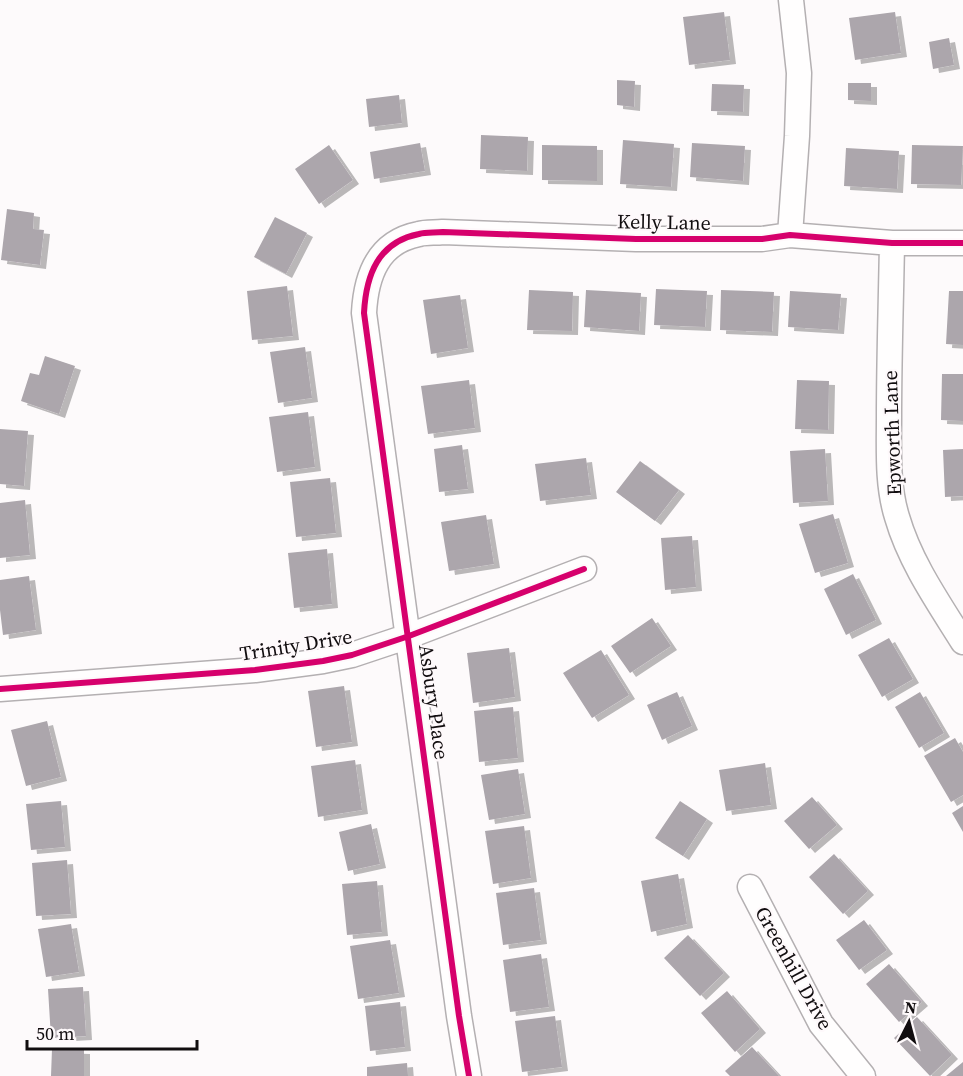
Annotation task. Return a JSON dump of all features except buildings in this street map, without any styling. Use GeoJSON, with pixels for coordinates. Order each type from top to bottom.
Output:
{"type":"FeatureCollection","features":[{"type":"Feature","properties":{"kind":"street"},"geometry":{"type":"LineString","coordinates":[[790,235],[799,73],[791,0]]}},
{"type":"Feature","properties":{"kind":"street","name":"Kelly Lane"},"geometry":{"type":"LineString","coordinates":[[375,262],[385,250],[399,240],[419,234],[454,232],[636,239],[762,239],[790,235],[892,243],[963,243]]}},
{"type":"Feature","properties":{"kind":"street","name":"Epworth Lane"},"geometry":{"type":"LineString","coordinates":[[892,243],[889,450],[896,516],[908,549],[925,581],[963,642]]}},
{"type":"Feature","properties":{"kind":"street","name":"Asbury Place"},"geometry":{"type":"LineString","coordinates":[[375,262],[365,295],[364,313],[469,1076]]}},
{"type":"Feature","properties":{"kind":"street","name":"Trinity Drive"},"geometry":{"type":"LineString","coordinates":[[0,689],[255,670],[323,661],[352,655],[408,636],[584,569]]}},
{"type":"Feature","properties":{"kind":"street","name":"Greenhill Drive"},"geometry":{"type":"LineString","coordinates":[[750,887],[821,1024],[863,1076]]}},
{"type":"Feature","properties":{"kind":"cycle path"},"geometry":{"type":"LineString","coordinates":[[469,1076],[364,313],[371,273],[377,262],[393,244],[405,238],[422,233],[443,232],[636,239],[762,239],[790,235],[892,243],[963,243]]}},
{"type":"Feature","properties":{"kind":"cycle path"},"geometry":{"type":"LineString","coordinates":[[0,689],[255,670],[323,661],[352,655],[409,636],[584,569]]}}]}
